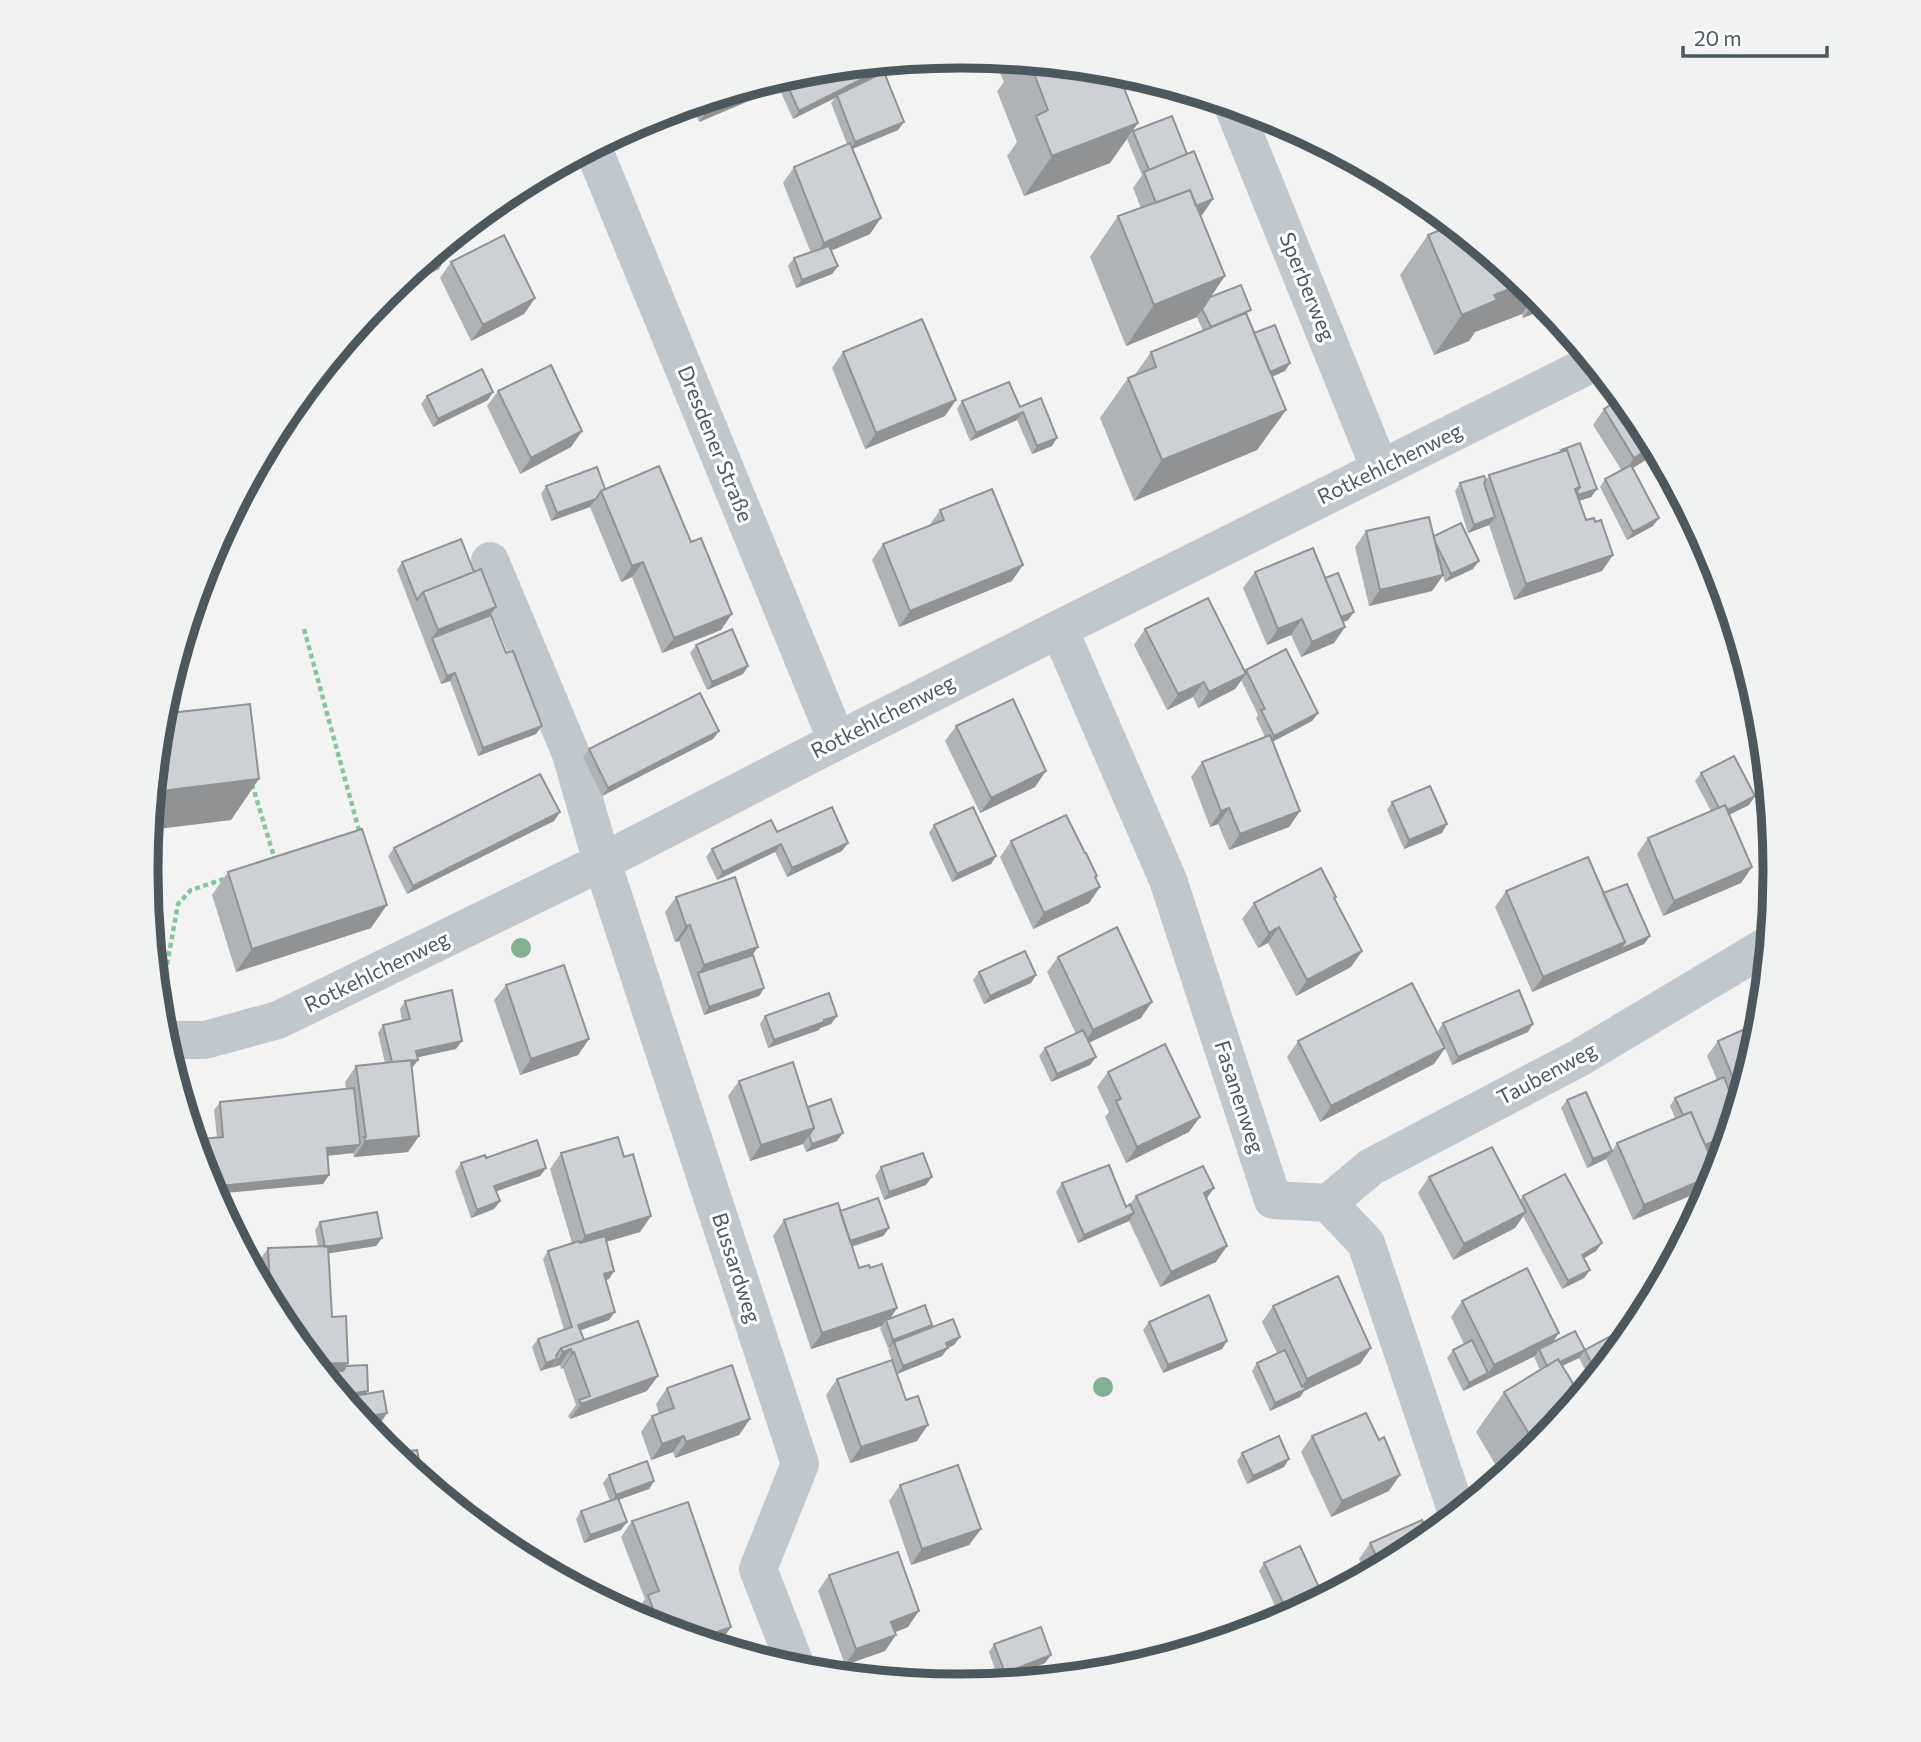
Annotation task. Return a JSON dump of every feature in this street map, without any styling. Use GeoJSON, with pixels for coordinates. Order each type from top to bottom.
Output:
{"type":"FeatureCollection","features":[{"type":"Feature","properties":{"kind":"street","name":"Sperberweg"},"geometry":{"type":"LineString","coordinates":[[1238,118],[1380,469]]}},
{"type":"Feature","properties":{"kind":"street","name":"Dresdener Straße"},"geometry":{"type":"LineString","coordinates":[[596,156],[837,741]]}},
{"type":"Feature","properties":{"kind":"street","name":"Rotkehlchenweg"},"geometry":{"type":"LineString","coordinates":[[176,1040],[205,1040],[278,1020],[602,862],[1059,629],[1585,367]]}},
{"type":"Feature","properties":{"kind":"street","name":"Bussardweg"},"geometry":{"type":"LineString","coordinates":[[491,561],[571,754],[602,862],[800,1464],[758,1569],[792,1655]]}},
{"type":"Feature","properties":{"kind":"street","name":"Fasanenweg"},"geometry":{"type":"LineString","coordinates":[[1059,629],[1168,880],[1273,1199],[1328,1203]]}},
{"type":"Feature","properties":{"kind":"street","name":"Taubenweg"},"geometry":{"type":"LineString","coordinates":[[1328,1203],[1371,1167],[1579,1058],[1759,950]]}},
{"type":"Feature","properties":{"kind":"street"},"geometry":{"type":"LineString","coordinates":[[1328,1203],[1366,1243],[1454,1504]]}},
{"type":"Feature","properties":{"kind":"path"},"geometry":{"type":"LineString","coordinates":[[304,629],[363,843]]}},
{"type":"Feature","properties":{"kind":"path"},"geometry":{"type":"LineString","coordinates":[[248,772],[276,863]]}},
{"type":"Feature","properties":{"kind":"path"},"geometry":{"type":"LineString","coordinates":[[165,976],[178,904],[191,890],[239,874]]}},
{"type":"Feature","properties":{"kind":"building"},"geometry":{"type":"Polygon","coordinates":[[[884,72],[904,122],[855,142],[837,95],[884,72]]]}},
{"type":"Feature","properties":{"kind":"building"},"geometry":{"type":"Polygon","coordinates":[[[1033,72],[1123,85],[1138,123],[1052,156],[1036,116],[1048,110],[1033,72]]]}},
{"type":"Feature","properties":{"kind":"building"},"geometry":{"type":"Polygon","coordinates":[[[873,73],[799,111],[788,88],[873,73]]]}},
{"type":"Feature","properties":{"kind":"building"},"geometry":{"type":"Polygon","coordinates":[[[1172,116],[1187,154],[1149,170],[1133,131],[1172,116]]]}},
{"type":"Feature","properties":{"kind":"building"},"geometry":{"type":"Polygon","coordinates":[[[850,143],[881,218],[824,243],[794,167],[850,143]]]}},
{"type":"Feature","properties":{"kind":"building"},"geometry":{"type":"Polygon","coordinates":[[[1194,151],[1213,199],[1196,206],[1190,190],[1156,203],[1144,172],[1194,151]]]}},
{"type":"Feature","properties":{"kind":"building"},"geometry":{"type":"Polygon","coordinates":[[[1190,190],[1225,276],[1154,305],[1118,216],[1190,190]]]}},
{"type":"Feature","properties":{"kind":"building"},"geometry":{"type":"Polygon","coordinates":[[[1442,229],[1512,288],[1494,295],[1497,300],[1462,315],[1428,235],[1442,229]]]}},
{"type":"Feature","properties":{"kind":"building"},"geometry":{"type":"Polygon","coordinates":[[[504,235],[535,298],[483,325],[451,262],[504,235]]]}},
{"type":"Feature","properties":{"kind":"building"},"geometry":{"type":"Polygon","coordinates":[[[829,246],[838,266],[802,280],[794,258],[829,246]]]}},
{"type":"Feature","properties":{"kind":"building"},"geometry":{"type":"Polygon","coordinates":[[[443,258],[444,261],[429,269],[443,258]]]}},
{"type":"Feature","properties":{"kind":"building"},"geometry":{"type":"Polygon","coordinates":[[[1241,285],[1251,310],[1211,327],[1202,309],[1210,297],[1241,285]]]}},
{"type":"Feature","properties":{"kind":"building"},"geometry":{"type":"Polygon","coordinates":[[[1246,313],[1286,410],[1162,460],[1128,378],[1156,367],[1151,352],[1246,313]]]}},
{"type":"Feature","properties":{"kind":"building"},"geometry":{"type":"Polygon","coordinates":[[[922,319],[956,400],[876,433],[843,352],[922,319]]]}},
{"type":"Feature","properties":{"kind":"building"},"geometry":{"type":"Polygon","coordinates":[[[1275,325],[1290,363],[1270,372],[1254,333],[1275,325]]]}},
{"type":"Feature","properties":{"kind":"building"},"geometry":{"type":"Polygon","coordinates":[[[551,365],[582,431],[531,458],[498,391],[551,365]]]}},
{"type":"Feature","properties":{"kind":"building"},"geometry":{"type":"Polygon","coordinates":[[[482,369],[493,392],[438,419],[427,396],[482,369]]]}},
{"type":"Feature","properties":{"kind":"building"},"geometry":{"type":"Polygon","coordinates":[[[1009,382],[1020,407],[1041,398],[1057,438],[1037,446],[1023,412],[976,433],[962,401],[1009,382]]]}},
{"type":"Feature","properties":{"kind":"building"},"geometry":{"type":"Polygon","coordinates":[[[1612,404],[1644,451],[1634,458],[1604,409],[1612,404]]]}},
{"type":"Feature","properties":{"kind":"building"},"geometry":{"type":"Polygon","coordinates":[[[1580,443],[1597,489],[1578,495],[1580,487],[1567,450],[1561,450],[1580,443]]]}},
{"type":"Feature","properties":{"kind":"building"},"geometry":{"type":"Polygon","coordinates":[[[1567,450],[1580,487],[1575,489],[1586,520],[1601,520],[1613,555],[1526,584],[1489,475],[1567,450]]]}},
{"type":"Feature","properties":{"kind":"building"},"geometry":{"type":"Polygon","coordinates":[[[1631,465],[1659,518],[1633,532],[1605,479],[1631,465]]]}},
{"type":"Feature","properties":{"kind":"building"},"geometry":{"type":"Polygon","coordinates":[[[659,466],[691,542],[701,538],[732,614],[674,638],[643,562],[632,566],[601,491],[659,466]]]}},
{"type":"Feature","properties":{"kind":"building"},"geometry":{"type":"Polygon","coordinates":[[[597,467],[605,489],[596,499],[557,513],[546,486],[597,467]]]}},
{"type":"Feature","properties":{"kind":"building"},"geometry":{"type":"Polygon","coordinates":[[[1484,476],[1495,517],[1474,525],[1460,483],[1484,476]]]}},
{"type":"Feature","properties":{"kind":"building"},"geometry":{"type":"Polygon","coordinates":[[[992,489],[1023,565],[910,611],[883,544],[944,520],[940,510],[992,489]]]}},
{"type":"Feature","properties":{"kind":"building"},"geometry":{"type":"Polygon","coordinates":[[[1429,517],[1443,575],[1380,590],[1366,531],[1429,517]]]}},
{"type":"Feature","properties":{"kind":"building"},"geometry":{"type":"Polygon","coordinates":[[[1461,523],[1479,561],[1451,574],[1434,536],[1461,523]]]}},
{"type":"Feature","properties":{"kind":"building"},"geometry":{"type":"Polygon","coordinates":[[[461,539],[474,572],[423,592],[417,600],[402,562],[461,539]]]}},
{"type":"Feature","properties":{"kind":"building"},"geometry":{"type":"Polygon","coordinates":[[[1313,548],[1345,627],[1312,642],[1302,619],[1278,629],[1255,572],[1313,548]]]}},
{"type":"Feature","properties":{"kind":"building"},"geometry":{"type":"Polygon","coordinates":[[[481,569],[496,607],[438,630],[423,592],[481,569]]]}},
{"type":"Feature","properties":{"kind":"building"},"geometry":{"type":"Polygon","coordinates":[[[1338,573],[1354,612],[1341,617],[1325,578],[1338,573]]]}},
{"type":"Feature","properties":{"kind":"building"},"geometry":{"type":"Polygon","coordinates":[[[1208,598],[1246,674],[1209,692],[1204,682],[1178,694],[1145,629],[1208,598]]]}},
{"type":"Feature","properties":{"kind":"building"},"geometry":{"type":"Polygon","coordinates":[[[491,615],[506,653],[513,651],[542,726],[483,748],[455,673],[447,676],[432,638],[491,615]]]}},
{"type":"Feature","properties":{"kind":"building"},"geometry":{"type":"Polygon","coordinates":[[[732,629],[748,666],[712,682],[696,645],[732,629]]]}},
{"type":"Feature","properties":{"kind":"building"},"geometry":{"type":"Polygon","coordinates":[[[1286,649],[1318,713],[1274,736],[1261,710],[1265,709],[1246,670],[1286,649]]]}},
{"type":"Feature","properties":{"kind":"building"},"geometry":{"type":"Polygon","coordinates":[[[700,693],[719,731],[608,788],[589,749],[700,693]]]}},
{"type":"Feature","properties":{"kind":"building"},"geometry":{"type":"Polygon","coordinates":[[[1013,699],[1046,771],[991,798],[956,726],[1013,699]]]}},
{"type":"Feature","properties":{"kind":"building"},"geometry":{"type":"Polygon","coordinates":[[[250,704],[259,779],[162,791],[173,713],[250,704]]]}},
{"type":"Feature","properties":{"kind":"building"},"geometry":{"type":"Polygon","coordinates":[[[1270,735],[1300,811],[1240,834],[1229,808],[1221,811],[1202,762],[1270,735]]]}},
{"type":"Feature","properties":{"kind":"building"},"geometry":{"type":"Polygon","coordinates":[[[1734,756],[1755,796],[1728,810],[1725,805],[1719,808],[1701,773],[1734,756]]]}},
{"type":"Feature","properties":{"kind":"building"},"geometry":{"type":"Polygon","coordinates":[[[540,774],[560,812],[413,886],[394,848],[540,774]]]}},
{"type":"Feature","properties":{"kind":"building"},"geometry":{"type":"Polygon","coordinates":[[[1430,786],[1447,824],[1409,840],[1392,802],[1430,786]]]}},
{"type":"Feature","properties":{"kind":"building"},"geometry":{"type":"Polygon","coordinates":[[[1725,805],[1752,867],[1674,901],[1648,838],[1725,805]]]}},
{"type":"Feature","properties":{"kind":"building"},"geometry":{"type":"Polygon","coordinates":[[[832,807],[848,843],[792,868],[781,844],[723,872],[712,849],[771,820],[777,832],[832,807]]]}},
{"type":"Feature","properties":{"kind":"building"},"geometry":{"type":"Polygon","coordinates":[[[973,807],[996,856],[957,874],[934,825],[973,807]]]}},
{"type":"Feature","properties":{"kind":"building"},"geometry":{"type":"Polygon","coordinates":[[[1066,815],[1100,887],[1044,913],[1011,841],[1066,815]]]}},
{"type":"Feature","properties":{"kind":"building"},"geometry":{"type":"Polygon","coordinates":[[[362,829],[387,905],[252,949],[228,872],[362,829]]]}},
{"type":"Feature","properties":{"kind":"building"},"geometry":{"type":"Polygon","coordinates":[[[1588,857],[1625,942],[1543,977],[1506,891],[1588,857]]]}},
{"type":"Feature","properties":{"kind":"building"},"geometry":{"type":"Polygon","coordinates":[[[1321,868],[1362,951],[1307,980],[1279,927],[1269,933],[1254,903],[1321,868]]]}},
{"type":"Feature","properties":{"kind":"building"},"geometry":{"type":"Polygon","coordinates":[[[735,877],[758,947],[704,965],[690,925],[686,926],[676,897],[735,877]]]}},
{"type":"Feature","properties":{"kind":"building"},"geometry":{"type":"Polygon","coordinates":[[[1627,884],[1650,936],[1619,950],[1625,942],[1603,893],[1627,884]]]}},
{"type":"Feature","properties":{"kind":"building"},"geometry":{"type":"Polygon","coordinates":[[[1117,927],[1152,1002],[1093,1030],[1058,957],[1117,927]]]}},
{"type":"Feature","properties":{"kind":"building"},"geometry":{"type":"Polygon","coordinates":[[[1025,951],[1036,975],[990,996],[979,972],[1025,951]]]}},
{"type":"Feature","properties":{"kind":"building"},"geometry":{"type":"Polygon","coordinates":[[[753,955],[764,988],[709,1007],[698,973],[753,955]]]}},
{"type":"Feature","properties":{"kind":"building"},"geometry":{"type":"Polygon","coordinates":[[[564,965],[589,1039],[531,1059],[506,985],[564,965]]]}},
{"type":"Feature","properties":{"kind":"building"},"geometry":{"type":"Polygon","coordinates":[[[1412,983],[1445,1048],[1331,1106],[1298,1041],[1412,983]]]}},
{"type":"Feature","properties":{"kind":"building"},"geometry":{"type":"Polygon","coordinates":[[[452,990],[462,1041],[416,1051],[418,1060],[392,1062],[383,1025],[410,1019],[405,1001],[452,990]]]}},
{"type":"Feature","properties":{"kind":"building"},"geometry":{"type":"Polygon","coordinates":[[[1519,990],[1533,1024],[1458,1057],[1443,1023],[1519,990]]]}},
{"type":"Feature","properties":{"kind":"building"},"geometry":{"type":"Polygon","coordinates":[[[829,993],[837,1016],[774,1040],[765,1016],[829,993]]]}},
{"type":"Feature","properties":{"kind":"building"},"geometry":{"type":"Polygon","coordinates":[[[1748,1028],[1735,1083],[1718,1041],[1748,1028]]]}},
{"type":"Feature","properties":{"kind":"building"},"geometry":{"type":"Polygon","coordinates":[[[1083,1030],[1096,1057],[1057,1074],[1045,1048],[1083,1030]]]}},
{"type":"Feature","properties":{"kind":"building"},"geometry":{"type":"Polygon","coordinates":[[[1165,1044],[1200,1117],[1137,1147],[1116,1101],[1121,1099],[1108,1072],[1165,1044]]]}},
{"type":"Feature","properties":{"kind":"building"},"geometry":{"type":"Polygon","coordinates":[[[411,1060],[419,1136],[365,1141],[356,1066],[411,1060]]]}},
{"type":"Feature","properties":{"kind":"building"},"geometry":{"type":"Polygon","coordinates":[[[793,1062],[814,1128],[761,1145],[739,1081],[793,1062]]]}},
{"type":"Feature","properties":{"kind":"building"},"geometry":{"type":"Polygon","coordinates":[[[1724,1077],[1731,1095],[1717,1140],[1705,1145],[1691,1112],[1683,1115],[1675,1098],[1724,1077]]]}},
{"type":"Feature","properties":{"kind":"building"},"geometry":{"type":"Polygon","coordinates":[[[354,1088],[360,1143],[327,1148],[329,1175],[223,1186],[204,1139],[223,1137],[220,1102],[354,1088]]]}},
{"type":"Feature","properties":{"kind":"building"},"geometry":{"type":"Polygon","coordinates":[[[1586,1092],[1612,1151],[1593,1159],[1567,1100],[1586,1092]]]}},
{"type":"Feature","properties":{"kind":"building"},"geometry":{"type":"Polygon","coordinates":[[[831,1099],[843,1133],[812,1144],[809,1135],[814,1128],[808,1107],[831,1099]]]}},
{"type":"Feature","properties":{"kind":"building"},"geometry":{"type":"Polygon","coordinates":[[[1691,1112],[1710,1157],[1701,1181],[1644,1205],[1617,1143],[1691,1112]]]}},
{"type":"Feature","properties":{"kind":"building"},"geometry":{"type":"Polygon","coordinates":[[[618,1137],[624,1157],[633,1154],[651,1216],[585,1236],[561,1153],[618,1137]]]}},
{"type":"Feature","properties":{"kind":"building"},"geometry":{"type":"Polygon","coordinates":[[[537,1140],[546,1168],[494,1186],[500,1201],[477,1210],[461,1163],[485,1155],[486,1158],[537,1140]]]}},
{"type":"Feature","properties":{"kind":"building"},"geometry":{"type":"Polygon","coordinates":[[[1492,1147],[1526,1212],[1464,1244],[1429,1177],[1492,1147]]]}},
{"type":"Feature","properties":{"kind":"building"},"geometry":{"type":"Polygon","coordinates":[[[923,1153],[932,1177],[889,1192],[881,1167],[923,1153]]]}},
{"type":"Feature","properties":{"kind":"building"},"geometry":{"type":"Polygon","coordinates":[[[1109,1165],[1126,1207],[1130,1204],[1134,1213],[1084,1235],[1062,1183],[1109,1165]]]}},
{"type":"Feature","properties":{"kind":"building"},"geometry":{"type":"Polygon","coordinates":[[[1203,1166],[1214,1188],[1204,1193],[1227,1246],[1171,1272],[1136,1196],[1203,1166]]]}},
{"type":"Feature","properties":{"kind":"building"},"geometry":{"type":"Polygon","coordinates":[[[1565,1174],[1602,1243],[1582,1255],[1590,1270],[1568,1281],[1523,1196],[1565,1174]]]}},
{"type":"Feature","properties":{"kind":"building"},"geometry":{"type":"Polygon","coordinates":[[[878,1198],[889,1228],[850,1241],[840,1211],[878,1198]]]}},
{"type":"Feature","properties":{"kind":"building"},"geometry":{"type":"Polygon","coordinates":[[[838,1203],[859,1268],[882,1264],[897,1308],[822,1333],[784,1220],[838,1203]]]}},
{"type":"Feature","properties":{"kind":"building"},"geometry":{"type":"Polygon","coordinates":[[[377,1212],[382,1238],[325,1247],[320,1222],[377,1212]]]}},
{"type":"Feature","properties":{"kind":"building"},"geometry":{"type":"Polygon","coordinates":[[[605,1236],[614,1271],[604,1274],[615,1312],[578,1325],[584,1340],[561,1348],[557,1359],[546,1363],[538,1339],[572,1327],[548,1251],[605,1236]]]}},
{"type":"Feature","properties":{"kind":"building"},"geometry":{"type":"Polygon","coordinates":[[[328,1246],[332,1317],[346,1316],[348,1363],[327,1364],[293,1317],[270,1280],[268,1248],[328,1246]]]}},
{"type":"Feature","properties":{"kind":"building"},"geometry":{"type":"Polygon","coordinates":[[[1527,1268],[1559,1333],[1494,1365],[1462,1301],[1527,1268]]]}},
{"type":"Feature","properties":{"kind":"building"},"geometry":{"type":"Polygon","coordinates":[[[1338,1276],[1371,1348],[1307,1379],[1273,1306],[1338,1276]]]}},
{"type":"Feature","properties":{"kind":"building"},"geometry":{"type":"Polygon","coordinates":[[[1209,1295],[1227,1341],[1168,1365],[1149,1322],[1209,1295]]]}},
{"type":"Feature","properties":{"kind":"building"},"geometry":{"type":"Polygon","coordinates":[[[925,1305],[932,1325],[893,1340],[886,1320],[925,1305]]]}},
{"type":"Feature","properties":{"kind":"building"},"geometry":{"type":"Polygon","coordinates":[[[953,1319],[960,1337],[946,1343],[948,1348],[903,1366],[894,1342],[953,1319]]]}},
{"type":"Feature","properties":{"kind":"building"},"geometry":{"type":"Polygon","coordinates":[[[638,1321],[658,1376],[581,1404],[579,1400],[590,1396],[574,1352],[572,1353],[571,1349],[563,1352],[561,1348],[638,1321]]]}},
{"type":"Feature","properties":{"kind":"building"},"geometry":{"type":"Polygon","coordinates":[[[1575,1331],[1585,1350],[1560,1362],[1558,1359],[1547,1366],[1539,1349],[1575,1331]]]}},
{"type":"Feature","properties":{"kind":"building"},"geometry":{"type":"Polygon","coordinates":[[[1617,1333],[1597,1360],[1593,1365],[1585,1350],[1617,1333]]]}},
{"type":"Feature","properties":{"kind":"building"},"geometry":{"type":"Polygon","coordinates":[[[1472,1340],[1488,1373],[1469,1383],[1453,1350],[1472,1340]]]}},
{"type":"Feature","properties":{"kind":"building"},"geometry":{"type":"Polygon","coordinates":[[[1285,1350],[1302,1387],[1306,1389],[1275,1403],[1257,1363],[1285,1350]]]}},
{"type":"Feature","properties":{"kind":"building"},"geometry":{"type":"Polygon","coordinates":[[[1558,1359],[1575,1387],[1529,1438],[1529,1434],[1504,1392],[1558,1359]]]}},
{"type":"Feature","properties":{"kind":"building"},"geometry":{"type":"Polygon","coordinates":[[[892,1360],[906,1400],[918,1396],[928,1425],[861,1447],[837,1379],[892,1360]]]}},
{"type":"Feature","properties":{"kind":"building"},"geometry":{"type":"Polygon","coordinates":[[[367,1365],[368,1391],[352,1394],[333,1371],[343,1371],[346,1366],[367,1365]]]}},
{"type":"Feature","properties":{"kind":"building"},"geometry":{"type":"Polygon","coordinates":[[[732,1365],[750,1419],[686,1442],[684,1436],[662,1444],[652,1416],[674,1408],[667,1388],[732,1365]]]}},
{"type":"Feature","properties":{"kind":"building"},"geometry":{"type":"Polygon","coordinates":[[[383,1391],[387,1413],[372,1416],[354,1396],[383,1391]]]}},
{"type":"Feature","properties":{"kind":"building"},"geometry":{"type":"Polygon","coordinates":[[[1366,1413],[1379,1440],[1384,1437],[1400,1475],[1342,1501],[1312,1436],[1366,1413]]]}},
{"type":"Feature","properties":{"kind":"building"},"geometry":{"type":"Polygon","coordinates":[[[1279,1436],[1289,1459],[1253,1476],[1242,1453],[1279,1436]]]}},
{"type":"Feature","properties":{"kind":"building"},"geometry":{"type":"Polygon","coordinates":[[[417,1450],[420,1465],[406,1452],[417,1450]]]}},
{"type":"Feature","properties":{"kind":"building"},"geometry":{"type":"Polygon","coordinates":[[[647,1461],[654,1481],[616,1495],[609,1475],[647,1461]]]}},
{"type":"Feature","properties":{"kind":"building"},"geometry":{"type":"Polygon","coordinates":[[[958,1465],[981,1529],[922,1549],[900,1485],[958,1465]]]}},
{"type":"Feature","properties":{"kind":"building"},"geometry":{"type":"Polygon","coordinates":[[[618,1498],[627,1522],[590,1535],[581,1511],[618,1498]]]}},
{"type":"Feature","properties":{"kind":"building"},"geometry":{"type":"Polygon","coordinates":[[[688,1502],[731,1627],[712,1634],[655,1614],[648,1595],[659,1591],[632,1521],[688,1502]]]}},
{"type":"Feature","properties":{"kind":"building"},"geometry":{"type":"Polygon","coordinates":[[[1422,1520],[1424,1525],[1377,1557],[1370,1543],[1422,1520]]]}},
{"type":"Feature","properties":{"kind":"building"},"geometry":{"type":"Polygon","coordinates":[[[1300,1546],[1320,1589],[1284,1605],[1264,1563],[1300,1546]]]}},
{"type":"Feature","properties":{"kind":"building"},"geometry":{"type":"Polygon","coordinates":[[[898,1552],[919,1611],[891,1622],[896,1635],[856,1649],[829,1575],[898,1552]]]}},
{"type":"Feature","properties":{"kind":"building"},"geometry":{"type":"Polygon","coordinates":[[[1041,1627],[1051,1655],[1005,1672],[994,1644],[1041,1627]]]}}]}
